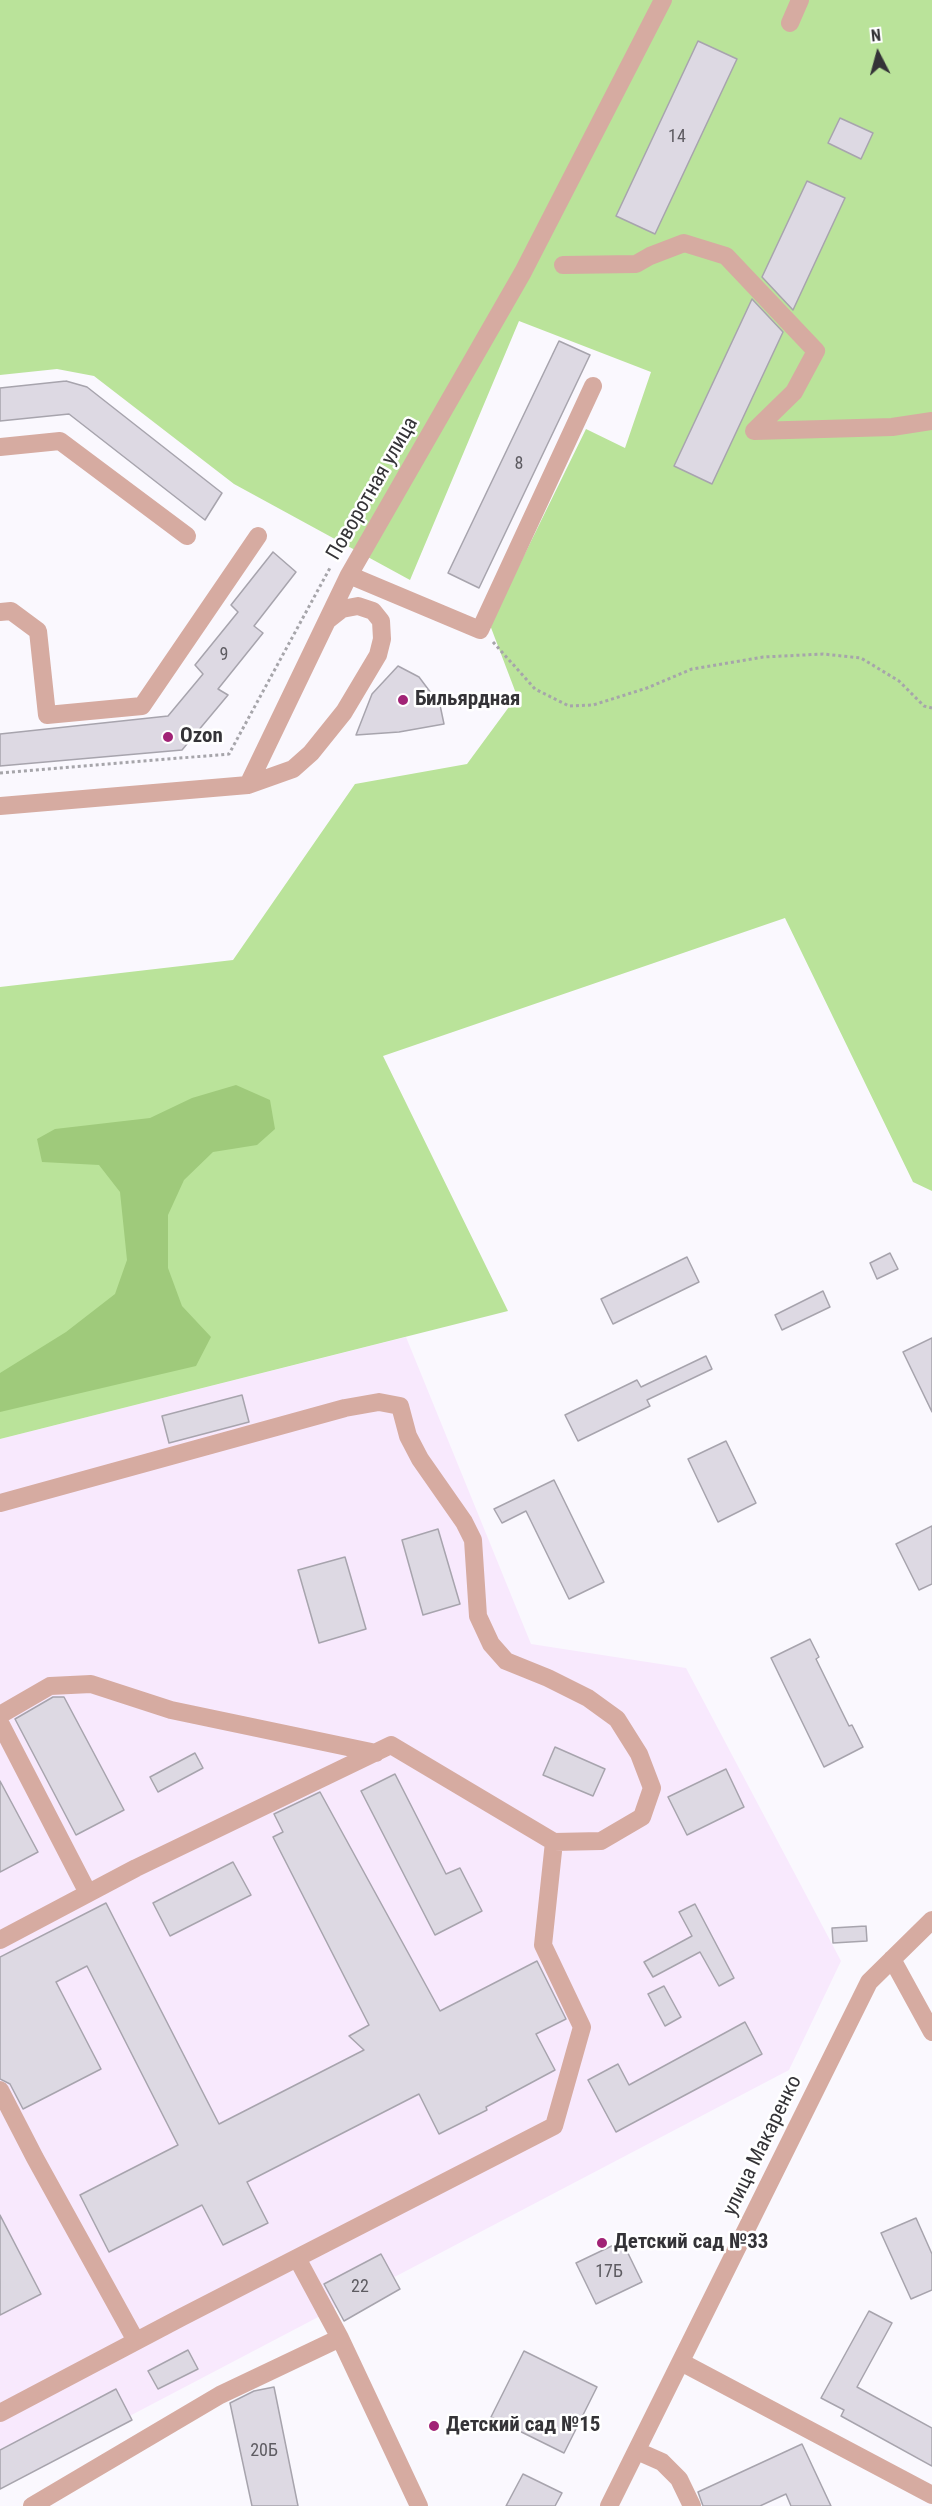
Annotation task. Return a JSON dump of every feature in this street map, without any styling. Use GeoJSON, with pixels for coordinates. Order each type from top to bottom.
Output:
{"type":"FeatureCollection","features":[{"type":"Feature","properties":{"kind":"street","name":"Поворотная улица"},"geometry":{"type":"LineString","coordinates":[[248,784],[349,575],[523,272],[663,0]]}},
{"type":"Feature","properties":{"kind":"street"},"geometry":{"type":"LineString","coordinates":[[790,23],[800,0]]}},
{"type":"Feature","properties":{"kind":"street"},"geometry":{"type":"LineString","coordinates":[[563,265],[636,264],[684,243],[726,256],[816,351],[794,392],[754,431],[892,427],[932,421]]}},
{"type":"Feature","properties":{"kind":"street"},"geometry":{"type":"LineString","coordinates":[[349,575],[480,630],[593,386]]}},
{"type":"Feature","properties":{"kind":"street"},"geometry":{"type":"LineString","coordinates":[[0,447],[60,441],[187,536]]}},
{"type":"Feature","properties":{"kind":"street"},"geometry":{"type":"LineString","coordinates":[[0,612],[11,610],[38,631],[47,715],[142,706],[258,536]]}},
{"type":"Feature","properties":{"kind":"street"},"geometry":{"type":"LineString","coordinates":[[0,806],[248,784],[293,769],[311,753],[344,712],[378,655],[382,639],[381,621],[373,611],[358,606],[342,609],[328,620]]}},
{"type":"Feature","properties":{"kind":"street"},"geometry":{"type":"LineString","coordinates":[[0,1503],[345,1407],[379,1402],[400,1406],[408,1436],[420,1459],[464,1522],[472,1540],[478,1616],[491,1644],[506,1661],[588,1698],[617,1719],[639,1754],[652,1788],[642,1817],[601,1841],[554,1842],[392,1745],[252,1811],[0,1940]]}},
{"type":"Feature","properties":{"kind":"street"},"geometry":{"type":"LineString","coordinates":[[0,1715],[50,1686],[91,1684],[171,1710],[376,1753]]}},
{"type":"Feature","properties":{"kind":"street"},"geometry":{"type":"LineString","coordinates":[[0,1723],[88,1893]]}},
{"type":"Feature","properties":{"kind":"street"},"geometry":{"type":"LineString","coordinates":[[0,2414],[136,2341],[554,2126],[582,2027],[543,1946],[554,1842]]}},
{"type":"Feature","properties":{"kind":"street","name":"улица Макаренко"},"geometry":{"type":"LineString","coordinates":[[609,2506],[869,1982],[932,1920]]}},
{"type":"Feature","properties":{"kind":"street"},"geometry":{"type":"LineString","coordinates":[[892,1959],[932,2032]]}},
{"type":"Feature","properties":{"kind":"street"},"geometry":{"type":"LineString","coordinates":[[0,2090],[34,2158],[136,2341]]}},
{"type":"Feature","properties":{"kind":"street"},"geometry":{"type":"LineString","coordinates":[[297,2258],[340,2338],[418,2506]]}},
{"type":"Feature","properties":{"kind":"street"},"geometry":{"type":"LineString","coordinates":[[32,2506],[220,2395],[340,2338]]}},
{"type":"Feature","properties":{"kind":"street"},"geometry":{"type":"LineString","coordinates":[[681,2362],[932,2495]]}},
{"type":"Feature","properties":{"kind":"street"},"geometry":{"type":"LineString","coordinates":[[637,2451],[662,2462],[679,2479],[692,2506]]}},
{"type":"Feature","properties":{"kind":"path"},"geometry":{"type":"LineString","coordinates":[[0,773],[230,753],[331,566]]}},
{"type":"Feature","properties":{"kind":"path"},"geometry":{"type":"LineString","coordinates":[[480,630],[497,645],[535,689],[568,706],[593,705],[646,688],[692,669],[763,657],[823,654],[861,658],[899,681],[924,706],[932,708]]}},
{"type":"Feature","properties":{"kind":"shaded area"},"geometry":{"type":"Polygon","coordinates":[[[406,1337],[531,1644],[686,1668],[841,1961],[789,2070],[0,2484],[0,1439],[406,1337]]]}},
{"type":"Feature","properties":{"kind":"green space"},"geometry":{"type":"Polygon","coordinates":[[[0,0],[932,0],[932,1191],[913,1182],[785,918],[383,1056],[508,1311],[0,1439],[0,987],[233,960],[355,784],[467,764],[517,696],[490,625],[586,429],[625,448],[651,372],[519,321],[410,580],[234,484],[94,376],[57,369],[0,375],[0,0]]]}},
{"type":"Feature","properties":{"kind":"green space"},"geometry":{"type":"Polygon","coordinates":[[[236,1085],[270,1100],[275,1129],[257,1145],[213,1152],[184,1180],[168,1215],[168,1268],[182,1306],[211,1337],[196,1366],[0,1412],[0,1373],[66,1332],[115,1294],[127,1260],[120,1192],[99,1165],[42,1162],[37,1139],[55,1129],[150,1118],[192,1098],[236,1085]]]}},
{"type":"Feature","properties":{"kind":"building"},"geometry":{"type":"Polygon","coordinates":[[[698,41],[737,59],[655,234],[616,216],[698,41]]]}},
{"type":"Feature","properties":{"kind":"building"},"geometry":{"type":"Polygon","coordinates":[[[840,118],[873,133],[861,159],[828,143],[840,118]]]}},
{"type":"Feature","properties":{"kind":"building"},"geometry":{"type":"Polygon","coordinates":[[[807,181],[845,198],[793,310],[762,277],[807,181]]]}},
{"type":"Feature","properties":{"kind":"building"},"geometry":{"type":"Polygon","coordinates":[[[752,299],[783,332],[712,484],[674,466],[752,299]]]}},
{"type":"Feature","properties":{"kind":"building"},"geometry":{"type":"Polygon","coordinates":[[[559,341],[590,355],[479,588],[448,573],[559,341]]]}},
{"type":"Feature","properties":{"kind":"building"},"geometry":{"type":"Polygon","coordinates":[[[66,381],[87,387],[222,493],[205,520],[69,414],[0,421],[0,388],[66,381]]]}},
{"type":"Feature","properties":{"kind":"building"},"geometry":{"type":"Polygon","coordinates":[[[273,552],[296,572],[254,626],[263,633],[218,689],[228,695],[182,750],[0,766],[0,734],[168,716],[203,674],[195,665],[238,612],[231,605],[273,552]]]}},
{"type":"Feature","properties":{"kind":"building","name":"Бильярдная"},"geometry":{"type":"Polygon","coordinates":[[[398,666],[419,677],[440,705],[444,724],[399,732],[356,735],[372,694],[398,666]]]}},
{"type":"Feature","properties":{"kind":"building"},"geometry":{"type":"Polygon","coordinates":[[[890,1253],[898,1269],[877,1279],[870,1263],[890,1253]]]}},
{"type":"Feature","properties":{"kind":"building"},"geometry":{"type":"Polygon","coordinates":[[[687,1257],[699,1282],[613,1324],[601,1299],[687,1257]]]}},
{"type":"Feature","properties":{"kind":"building"},"geometry":{"type":"Polygon","coordinates":[[[823,1291],[830,1307],[782,1330],[775,1315],[823,1291]]]}},
{"type":"Feature","properties":{"kind":"building"},"geometry":{"type":"Polygon","coordinates":[[[932,1338],[932,1412],[903,1352],[932,1338]]]}},
{"type":"Feature","properties":{"kind":"building"},"geometry":{"type":"Polygon","coordinates":[[[706,1356],[712,1369],[647,1400],[650,1406],[578,1441],[565,1415],[637,1380],[641,1387],[706,1356]]]}},
{"type":"Feature","properties":{"kind":"building"},"geometry":{"type":"Polygon","coordinates":[[[242,1395],[249,1422],[169,1443],[162,1416],[242,1395]]]}},
{"type":"Feature","properties":{"kind":"building"},"geometry":{"type":"Polygon","coordinates":[[[726,1441],[756,1503],[718,1522],[688,1459],[726,1441]]]}},
{"type":"Feature","properties":{"kind":"building"},"geometry":{"type":"Polygon","coordinates":[[[554,1480],[604,1582],[569,1599],[526,1511],[502,1523],[494,1509],[554,1480]]]}},
{"type":"Feature","properties":{"kind":"building"},"geometry":{"type":"Polygon","coordinates":[[[932,1526],[932,1584],[919,1590],[896,1544],[932,1526]]]}},
{"type":"Feature","properties":{"kind":"building"},"geometry":{"type":"Polygon","coordinates":[[[438,1529],[460,1604],[423,1615],[402,1540],[438,1529]]]}},
{"type":"Feature","properties":{"kind":"building"},"geometry":{"type":"Polygon","coordinates":[[[345,1557],[366,1629],[319,1643],[298,1570],[345,1557]]]}},
{"type":"Feature","properties":{"kind":"building"},"geometry":{"type":"Polygon","coordinates":[[[810,1639],[819,1657],[816,1659],[849,1726],[852,1725],[863,1747],[824,1767],[771,1658],[810,1639]]]}},
{"type":"Feature","properties":{"kind":"building"},"geometry":{"type":"Polygon","coordinates":[[[53,1697],[64,1697],[124,1810],[76,1835],[15,1719],[53,1697]]]}},
{"type":"Feature","properties":{"kind":"building"},"geometry":{"type":"Polygon","coordinates":[[[555,1747],[605,1769],[593,1796],[543,1775],[555,1747]]]}},
{"type":"Feature","properties":{"kind":"building"},"geometry":{"type":"Polygon","coordinates":[[[195,1753],[203,1768],[158,1792],[150,1777],[195,1753]]]}},
{"type":"Feature","properties":{"kind":"building"},"geometry":{"type":"Polygon","coordinates":[[[726,1769],[744,1807],[687,1835],[668,1797],[726,1769]]]}},
{"type":"Feature","properties":{"kind":"building"},"geometry":{"type":"Polygon","coordinates":[[[395,1774],[446,1874],[460,1868],[482,1911],[435,1935],[361,1791],[395,1774]]]}},
{"type":"Feature","properties":{"kind":"building"},"geometry":{"type":"Polygon","coordinates":[[[0,1781],[38,1852],[0,1872],[0,1781]]]}},
{"type":"Feature","properties":{"kind":"building"},"geometry":{"type":"Polygon","coordinates":[[[320,1792],[440,2011],[537,1961],[566,2019],[536,2034],[555,2070],[486,2107],[487,2110],[439,2134],[419,2094],[247,2182],[268,2223],[223,2245],[202,2205],[109,2252],[80,2195],[178,2145],[87,1966],[56,1982],[101,2069],[23,2109],[10,2084],[0,2079],[0,1957],[106,1903],[219,2124],[364,2050],[349,2036],[369,2025],[273,1837],[283,1832],[274,1814],[320,1792]]]}},
{"type":"Feature","properties":{"kind":"building"},"geometry":{"type":"Polygon","coordinates":[[[233,1862],[251,1895],[170,1936],[153,1903],[233,1862]]]}},
{"type":"Feature","properties":{"kind":"building"},"geometry":{"type":"Polygon","coordinates":[[[695,1904],[734,1978],[719,1986],[700,1952],[653,1977],[644,1962],[692,1936],[679,1912],[695,1904]]]}},
{"type":"Feature","properties":{"kind":"building"},"geometry":{"type":"Polygon","coordinates":[[[866,1926],[867,1941],[833,1943],[832,1928],[866,1926]]]}},
{"type":"Feature","properties":{"kind":"building"},"geometry":{"type":"Polygon","coordinates":[[[664,1986],[681,2017],[665,2026],[648,1994],[664,1986]]]}},
{"type":"Feature","properties":{"kind":"building"},"geometry":{"type":"Polygon","coordinates":[[[745,2022],[762,2054],[616,2132],[588,2080],[618,2064],[629,2085],[745,2022]]]}},
{"type":"Feature","properties":{"kind":"building"},"geometry":{"type":"Polygon","coordinates":[[[0,2215],[41,2294],[0,2315],[0,2215]]]}},
{"type":"Feature","properties":{"kind":"building"},"geometry":{"type":"Polygon","coordinates":[[[916,2218],[932,2254],[932,2290],[911,2299],[881,2233],[916,2218]]]}},
{"type":"Feature","properties":{"kind":"building"},"geometry":{"type":"Polygon","coordinates":[[[622,2241],[642,2282],[596,2304],[576,2263],[622,2241]]]}},
{"type":"Feature","properties":{"kind":"building"},"geometry":{"type":"Polygon","coordinates":[[[381,2254],[400,2289],[344,2321],[324,2284],[381,2254]]]}},
{"type":"Feature","properties":{"kind":"building"},"geometry":{"type":"Polygon","coordinates":[[[869,2311],[892,2323],[857,2387],[932,2428],[932,2466],[841,2416],[844,2410],[821,2398],[869,2311]]]}},
{"type":"Feature","properties":{"kind":"building"},"geometry":{"type":"Polygon","coordinates":[[[188,2350],[198,2369],[158,2389],[148,2371],[188,2350]]]}},
{"type":"Feature","properties":{"kind":"building"},"geometry":{"type":"Polygon","coordinates":[[[524,2351],[597,2387],[564,2453],[491,2417],[524,2351]]]}},
{"type":"Feature","properties":{"kind":"building"},"geometry":{"type":"Polygon","coordinates":[[[274,2387],[298,2506],[252,2506],[230,2403],[254,2391],[274,2387]]]}},
{"type":"Feature","properties":{"kind":"building"},"geometry":{"type":"Polygon","coordinates":[[[116,2389],[132,2420],[0,2489],[0,2450],[116,2389]]]}},
{"type":"Feature","properties":{"kind":"building"},"geometry":{"type":"Polygon","coordinates":[[[802,2444],[831,2506],[791,2506],[786,2494],[760,2506],[703,2506],[698,2492],[802,2444]]]}},
{"type":"Feature","properties":{"kind":"building"},"geometry":{"type":"Polygon","coordinates":[[[523,2474],[562,2493],[555,2506],[506,2506],[523,2474]]]}},
{"type":"Feature","properties":{"kind":"place","name":"Бильярдная"},"geometry":{"type":"Point","coordinates":[403,700]}},
{"type":"Feature","properties":{"kind":"place","name":"Ozon"},"geometry":{"type":"Point","coordinates":[168,737]}},
{"type":"Feature","properties":{"kind":"place","name":"Детский сад №33"},"geometry":{"type":"Point","coordinates":[602,2243]}},
{"type":"Feature","properties":{"kind":"place","name":"Детский сад №15"},"geometry":{"type":"Point","coordinates":[434,2426]}}]}
